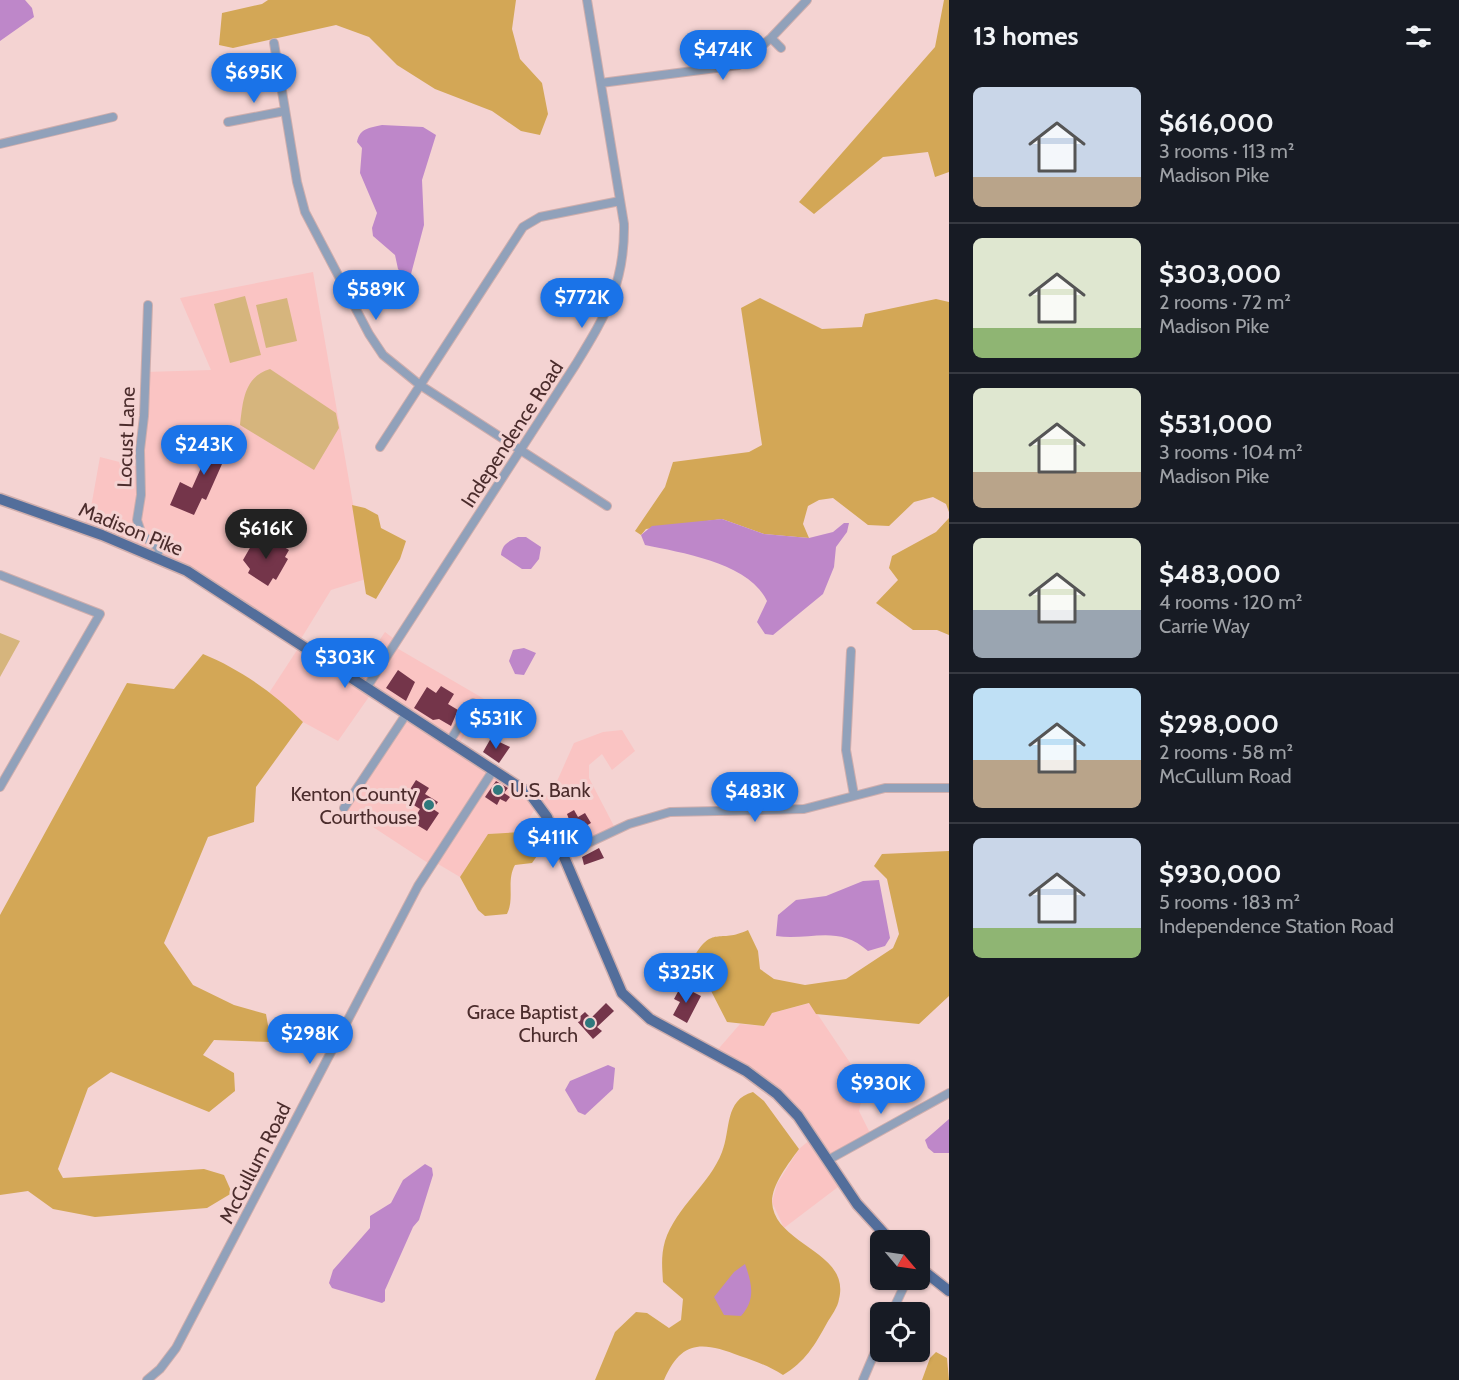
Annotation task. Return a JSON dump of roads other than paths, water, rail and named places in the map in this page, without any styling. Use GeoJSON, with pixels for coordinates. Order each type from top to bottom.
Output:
{"type":"FeatureCollection","features":[{"type":"Feature","properties":{"kind":"main road","name":"Madison Pike"},"geometry":{"type":"LineString","coordinates":[[0,499],[156,558],[210,585],[520,786],[539,803],[622,993],[650,1019],[746,1071],[777,1094],[798,1116],[857,1204],[881,1230]]}},
{"type":"Feature","properties":{"kind":"main road"},"geometry":{"type":"LineString","coordinates":[[930,1276],[949,1291]]}},
{"type":"Feature","properties":{"kind":"street","name":"Independence Road"},"geometry":{"type":"LineString","coordinates":[[368,687],[521,450],[603,319],[615,294],[624,258],[624,224],[587,0]]}},
{"type":"Feature","properties":{"kind":"street"},"geometry":{"type":"LineString","coordinates":[[601,83],[739,65],[771,38],[807,0]]}},
{"type":"Feature","properties":{"kind":"street"},"geometry":{"type":"LineString","coordinates":[[771,38],[781,48]]}},
{"type":"Feature","properties":{"kind":"street"},"geometry":{"type":"LineString","coordinates":[[274,43],[305,212],[369,334],[393,365],[420,385],[607,506]]}},
{"type":"Feature","properties":{"kind":"street"},"geometry":{"type":"LineString","coordinates":[[228,122],[285,111]]}},
{"type":"Feature","properties":{"kind":"street"},"geometry":{"type":"LineString","coordinates":[[0,144],[113,117]]}},
{"type":"Feature","properties":{"kind":"street"},"geometry":{"type":"LineString","coordinates":[[380,447],[523,227],[540,217],[620,201]]}},
{"type":"Feature","properties":{"kind":"street","name":"Locust Lane"},"geometry":{"type":"LineString","coordinates":[[148,305],[144,416],[140,450],[141,495],[137,520],[142,535],[160,549],[156,558]]}},
{"type":"Feature","properties":{"kind":"street"},"geometry":{"type":"LineString","coordinates":[[0,575],[100,614],[0,787]]}},
{"type":"Feature","properties":{"kind":"street"},"geometry":{"type":"LineString","coordinates":[[851,651],[846,750],[855,795]]}},
{"type":"Feature","properties":{"kind":"street"},"geometry":{"type":"LineString","coordinates":[[450,741],[473,703]]}},
{"type":"Feature","properties":{"kind":"street"},"geometry":{"type":"LineString","coordinates":[[344,808],[407,713]]}},
{"type":"Feature","properties":{"kind":"street","name":"McCullum Road"},"geometry":{"type":"LineString","coordinates":[[147,1380],[160,1369],[176,1348],[418,886],[494,769]]}},
{"type":"Feature","properties":{"kind":"street"},"geometry":{"type":"LineString","coordinates":[[563,855],[629,824],[670,812],[804,809],[855,795],[902,787],[949,788]]}},
{"type":"Feature","properties":{"kind":"street"},"geometry":{"type":"LineString","coordinates":[[828,1160],[949,1093]]}},
{"type":"Feature","properties":{"kind":"street"},"geometry":{"type":"LineString","coordinates":[[863,1380],[871,1362]]}},
{"type":"Feature","properties":{"kind":"place","name":"U.S. Bank"},"geometry":{"type":"Point","coordinates":[498,790]}},
{"type":"Feature","properties":{"kind":"place","name":"Kenton County Courthouse"},"geometry":{"type":"Point","coordinates":[429,805]}},
{"type":"Feature","properties":{"kind":"place","name":"Grace Baptist Church"},"geometry":{"type":"Point","coordinates":[590,1023]}}]}
